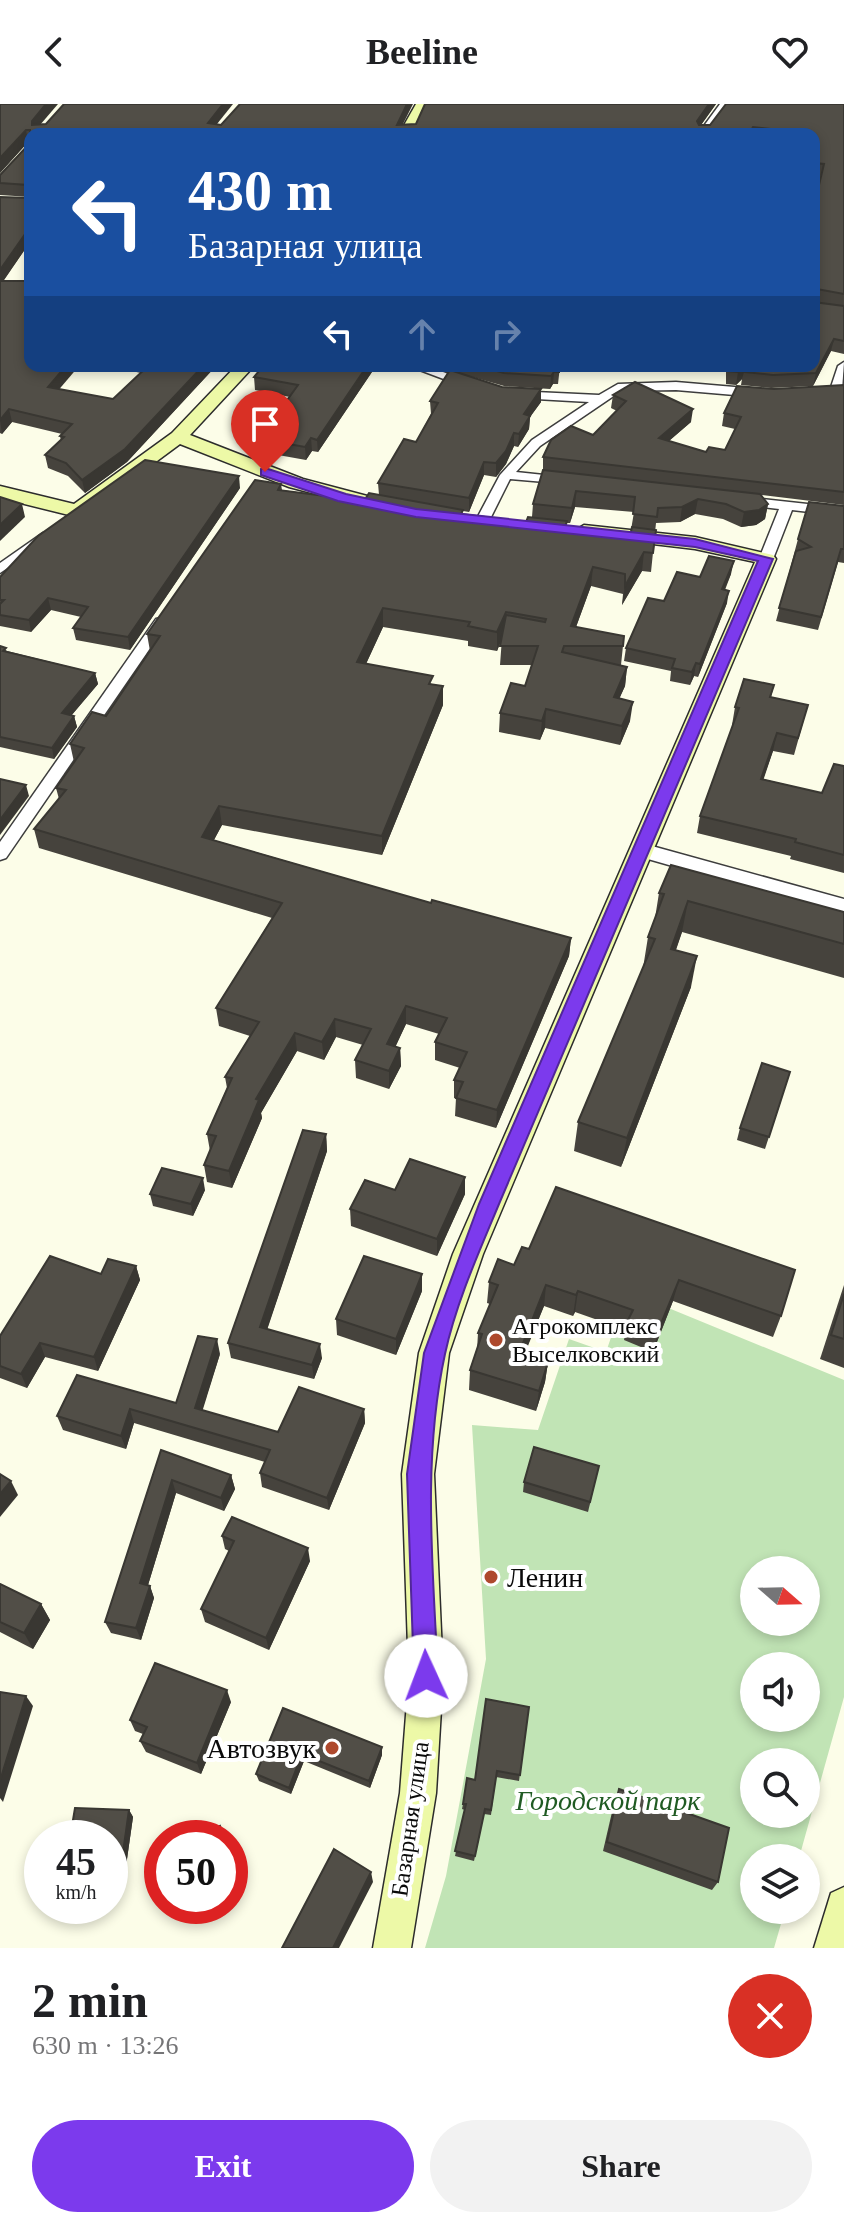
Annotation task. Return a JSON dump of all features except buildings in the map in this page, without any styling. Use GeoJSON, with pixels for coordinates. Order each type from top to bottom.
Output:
{"type":"FeatureCollection","features":[{"type":"Feature","properties":{"kind":"main road"},"geometry":{"type":"LineString","coordinates":[[409,128],[423,104]]}},
{"type":"Feature","properties":{"kind":"main road"},"geometry":{"type":"LineString","coordinates":[[0,492],[66,519],[178,437],[239,372]]}},
{"type":"Feature","properties":{"kind":"main road"},"geometry":{"type":"LineString","coordinates":[[178,437],[261,478],[395,509]]}},
{"type":"Feature","properties":{"kind":"main road"},"geometry":{"type":"LineString","coordinates":[[557,529],[695,543],[766,559]]}},
{"type":"Feature","properties":{"kind":"main road","name":"Базарная улица"},"geometry":{"type":"LineString","coordinates":[[392,1948],[418,1793],[426,1676],[418,1474],[434,1353],[468,1254],[766,559]]}},
{"type":"Feature","properties":{"kind":"main road"},"geometry":{"type":"LineString","coordinates":[[833,1948],[844,1906]]}},
{"type":"Feature","properties":{"kind":"street"},"geometry":{"type":"LineString","coordinates":[[707,128],[725,104]]}},
{"type":"Feature","properties":{"kind":"street"},"geometry":{"type":"LineString","coordinates":[[834,390],[844,366]]}},
{"type":"Feature","properties":{"kind":"street"},"geometry":{"type":"LineString","coordinates":[[434,372],[489,389]]}},
{"type":"Feature","properties":{"kind":"street"},"geometry":{"type":"LineString","coordinates":[[483,522],[506,475],[536,443],[618,388],[676,386],[771,395]]}},
{"type":"Feature","properties":{"kind":"street"},"geometry":{"type":"LineString","coordinates":[[502,393],[599,399]]}},
{"type":"Feature","properties":{"kind":"street"},"geometry":{"type":"LineString","coordinates":[[506,475],[584,483]]}},
{"type":"Feature","properties":{"kind":"street"},"geometry":{"type":"LineString","coordinates":[[725,499],[844,512]]}},
{"type":"Feature","properties":{"kind":"street","name":"Базарная улица"},"geometry":{"type":"LineString","coordinates":[[766,559],[787,505]]}},
{"type":"Feature","properties":{"kind":"street"},"geometry":{"type":"LineString","coordinates":[[0,569],[66,519]]}},
{"type":"Feature","properties":{"kind":"street"},"geometry":{"type":"LineString","coordinates":[[0,854],[168,612]]}},
{"type":"Feature","properties":{"kind":"street"},"geometry":{"type":"LineString","coordinates":[[641,850],[844,907]]}},
{"type":"Feature","properties":{"kind":"green space","name":"Городской парк"},"geometry":{"type":"Polygon","coordinates":[[[627,1291],[844,1380],[844,1697],[820,1783],[820,1748],[740,1748],[740,1828],[807,1828],[803,1844],[740,1844],[740,1924],[781,1924],[774,1948],[425,1948],[446,1876],[486,1659],[472,1425],[538,1430],[569,1339],[606,1352],[627,1291]]]}},
{"type":"Feature","properties":{"kind":"place","name":"Агрокомплекс Выселковский"},"geometry":{"type":"Point","coordinates":[496,1340]}},
{"type":"Feature","properties":{"kind":"place","name":"Ленин"},"geometry":{"type":"Point","coordinates":[491,1577]}},
{"type":"Feature","properties":{"kind":"place","name":"Автозвук"},"geometry":{"type":"Point","coordinates":[332,1748]}},
{"type":"Feature","properties":{"kind":"route"},"geometry":{"type":"LineString","coordinates":[[265,472],[343,498],[416,513],[695,543],[766,559],[468,1254],[434,1353],[418,1474],[426,1676]]}}]}
